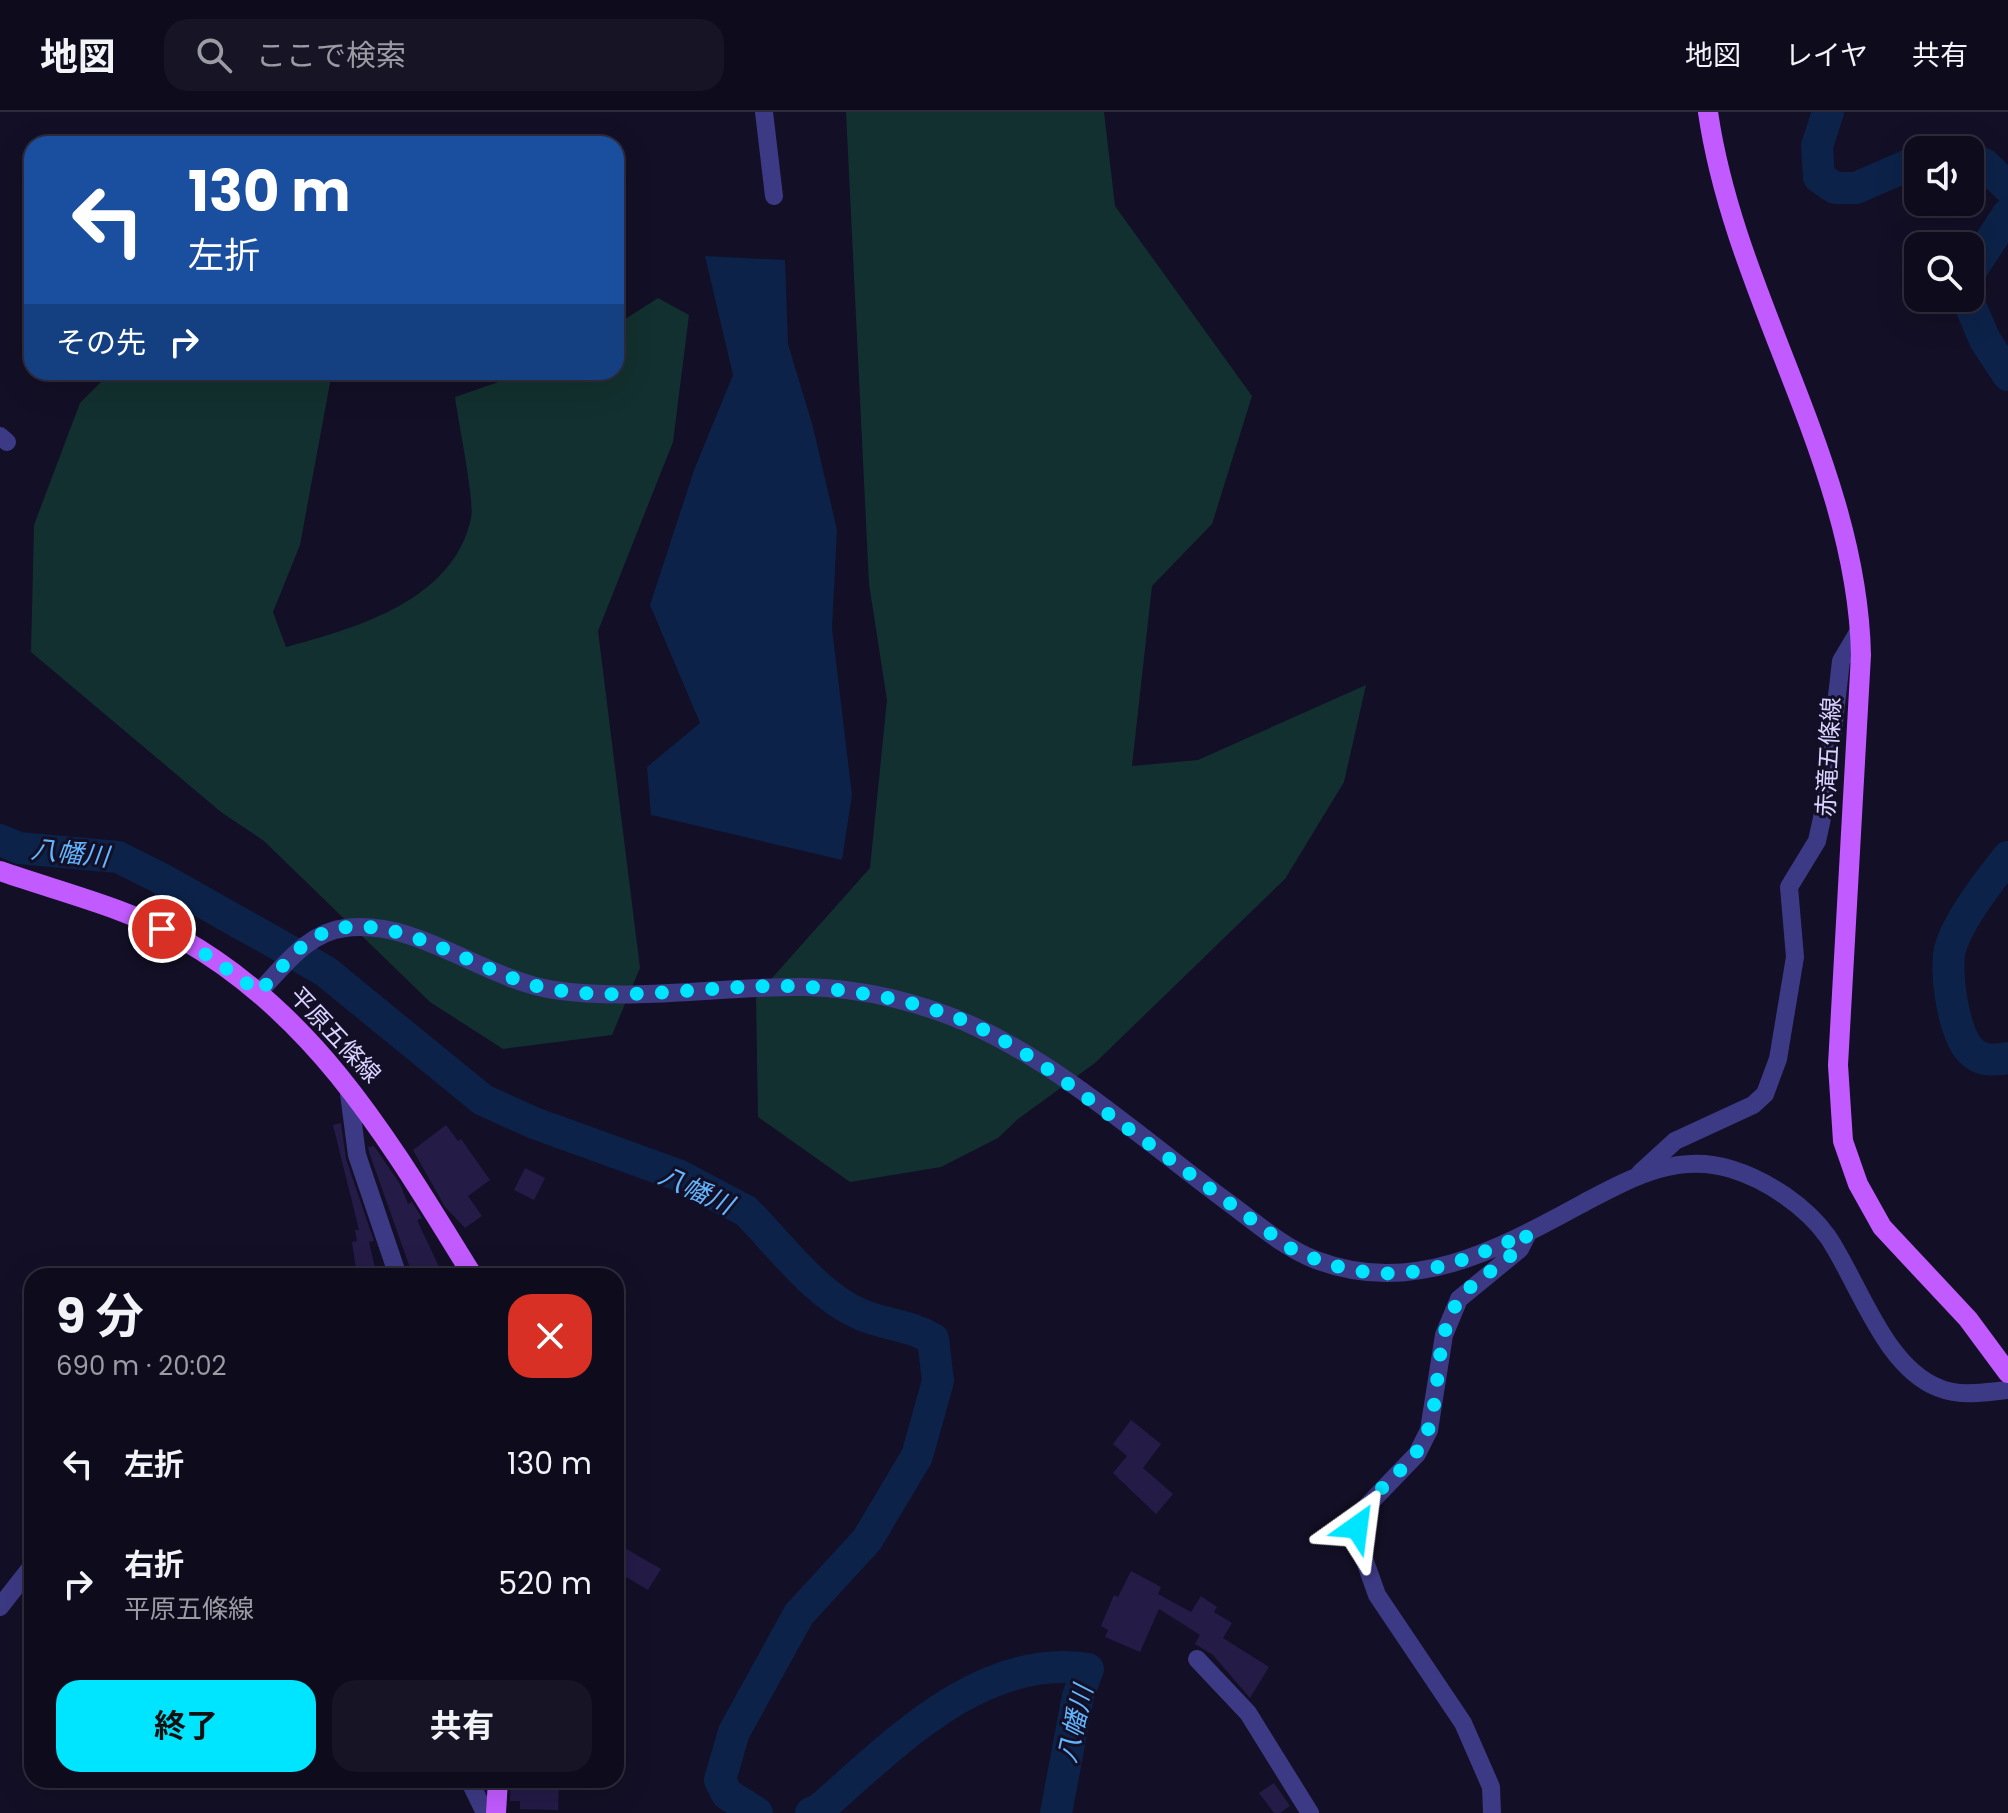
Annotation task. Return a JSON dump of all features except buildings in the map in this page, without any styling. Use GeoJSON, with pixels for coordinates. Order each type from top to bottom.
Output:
{"type":"FeatureCollection","features":[{"type":"Feature","properties":{"kind":"main road","name":"赤滝五條線"},"geometry":{"type":"LineString","coordinates":[[1708,112],[1725,193],[1847,537],[1860,629],[1838,1065],[1843,1141],[1858,1184],[1882,1227],[1968,1319],[2008,1373]]}},
{"type":"Feature","properties":{"kind":"main road","name":"平原五條線"},"geometry":{"type":"LineString","coordinates":[[0,871],[181,938],[259,992],[348,1083],[468,1268]]}},
{"type":"Feature","properties":{"kind":"main road"},"geometry":{"type":"LineString","coordinates":[[496,1813],[498,1788]]}},
{"type":"Feature","properties":{"kind":"street"},"geometry":{"type":"LineString","coordinates":[[764,112],[774,196]]}},
{"type":"Feature","properties":{"kind":"street"},"geometry":{"type":"LineString","coordinates":[[1638,1175],[1675,1141],[1753,1105],[1765,1094],[1778,1059],[1795,957],[1789,887],[1817,841],[1824,809],[1841,661],[1860,629]]}},
{"type":"Feature","properties":{"kind":"street"},"geometry":{"type":"LineString","coordinates":[[259,992],[306,943],[339,928],[376,926],[413,936],[514,980],[549,989],[596,994],[807,987],[874,995],[937,1010],[983,1030],[1031,1058],[1290,1248],[1322,1263],[1380,1274],[1420,1273],[1458,1264],[1528,1233],[1638,1175],[1672,1165],[1704,1163],[1733,1170],[1773,1188],[1803,1210],[1827,1235],[1865,1306],[1913,1373],[1952,1392],[2008,1390]]}},
{"type":"Feature","properties":{"kind":"street"},"geometry":{"type":"LineString","coordinates":[[348,1083],[357,1155],[395,1268]]}},
{"type":"Feature","properties":{"kind":"street"},"geometry":{"type":"LineString","coordinates":[[1492,1813],[1491,1787],[1463,1723],[1377,1595],[1356,1536],[1364,1509],[1417,1454],[1429,1430],[1444,1335],[1459,1299],[1520,1249],[1528,1233]]}},
{"type":"Feature","properties":{"kind":"street"},"geometry":{"type":"LineString","coordinates":[[0,1607],[24,1576]]}},
{"type":"Feature","properties":{"kind":"street"},"geometry":{"type":"LineString","coordinates":[[1197,1659],[1248,1713],[1310,1813]]}},
{"type":"Feature","properties":{"kind":"street"},"geometry":{"type":"LineString","coordinates":[[473,1788],[485,1813]]}},
{"type":"Feature","properties":{"kind":"green space"},"geometry":{"type":"Polygon","coordinates":[[[846,112],[1104,112],[1115,206],[1252,396],[1212,524],[1152,586],[1132,766],[1198,760],[1366,685],[1344,782],[1285,879],[1095,1063],[1018,1119],[998,1138],[941,1167],[850,1182],[758,1117],[756,996],[870,868],[887,700],[869,584],[846,112]]]}},
{"type":"Feature","properties":{"kind":"green space"},"geometry":{"type":"Polygon","coordinates":[[[658,298],[689,315],[673,442],[598,631],[640,968],[612,1035],[503,1049],[430,1002],[264,841],[221,812],[31,652],[34,525],[80,403],[103,380],[331,380],[300,545],[273,612],[286,647],[342,630],[399,606],[424,590],[445,570],[461,546],[472,509],[455,397],[504,380],[624,380],[624,320],[658,298]]]}},
{"type":"Feature","properties":{"kind":"water"},"geometry":{"type":"Polygon","coordinates":[[[705,256],[785,260],[788,344],[813,427],[837,530],[832,628],[852,795],[842,860],[651,815],[647,767],[700,723],[650,605],[694,470],[733,375],[705,256]]]}},
{"type":"Feature","properties":{"kind":"waterway"},"geometry":{"type":"LineString","coordinates":[[1828,112],[1817,146],[1819,177],[1835,188],[1856,188],[1904,167]]}},
{"type":"Feature","properties":{"kind":"waterway"},"geometry":{"type":"LineString","coordinates":[[1984,164],[2008,187]]}},
{"type":"Feature","properties":{"kind":"waterway"},"geometry":{"type":"LineString","coordinates":[[1984,251],[2008,214]]}},
{"type":"Feature","properties":{"kind":"waterway"},"geometry":{"type":"LineString","coordinates":[[1973,312],[1985,340],[2008,375]]}},
{"type":"Feature","properties":{"kind":"waterway","name":"八幡川"},"geometry":{"type":"LineString","coordinates":[[0,840],[19,848],[118,857],[160,878],[325,971],[483,1100],[534,1123],[678,1175],[746,1211],[829,1296],[862,1315],[933,1339],[938,1381],[917,1456],[867,1540],[799,1614],[734,1732],[720,1780],[727,1794],[757,1813]]}},
{"type":"Feature","properties":{"kind":"waterway"},"geometry":{"type":"LineString","coordinates":[[2008,857],[1961,924],[1951,946],[1948,970],[1956,1019],[1966,1045],[1982,1058],[2008,1058]]}},
{"type":"Feature","properties":{"kind":"waterway","name":"八幡川"},"geometry":{"type":"LineString","coordinates":[[811,1813],[820,1809],[909,1732],[976,1689],[1012,1675],[1049,1668],[1088,1669],[1078,1696],[1056,1813]]}},
{"type":"Feature","properties":{"kind":"route"},"geometry":{"type":"LineString","coordinates":[[162,929],[181,938],[259,992],[306,943],[339,928],[376,926],[413,936],[514,980],[549,989],[596,994],[807,987],[874,995],[937,1010],[983,1030],[1043,1065],[1290,1248],[1311,1259],[1357,1272],[1420,1273],[1458,1264],[1528,1233],[1520,1249],[1459,1299],[1444,1335],[1429,1430],[1417,1454],[1395,1479],[1370,1500],[1357,1527]]}}]}
